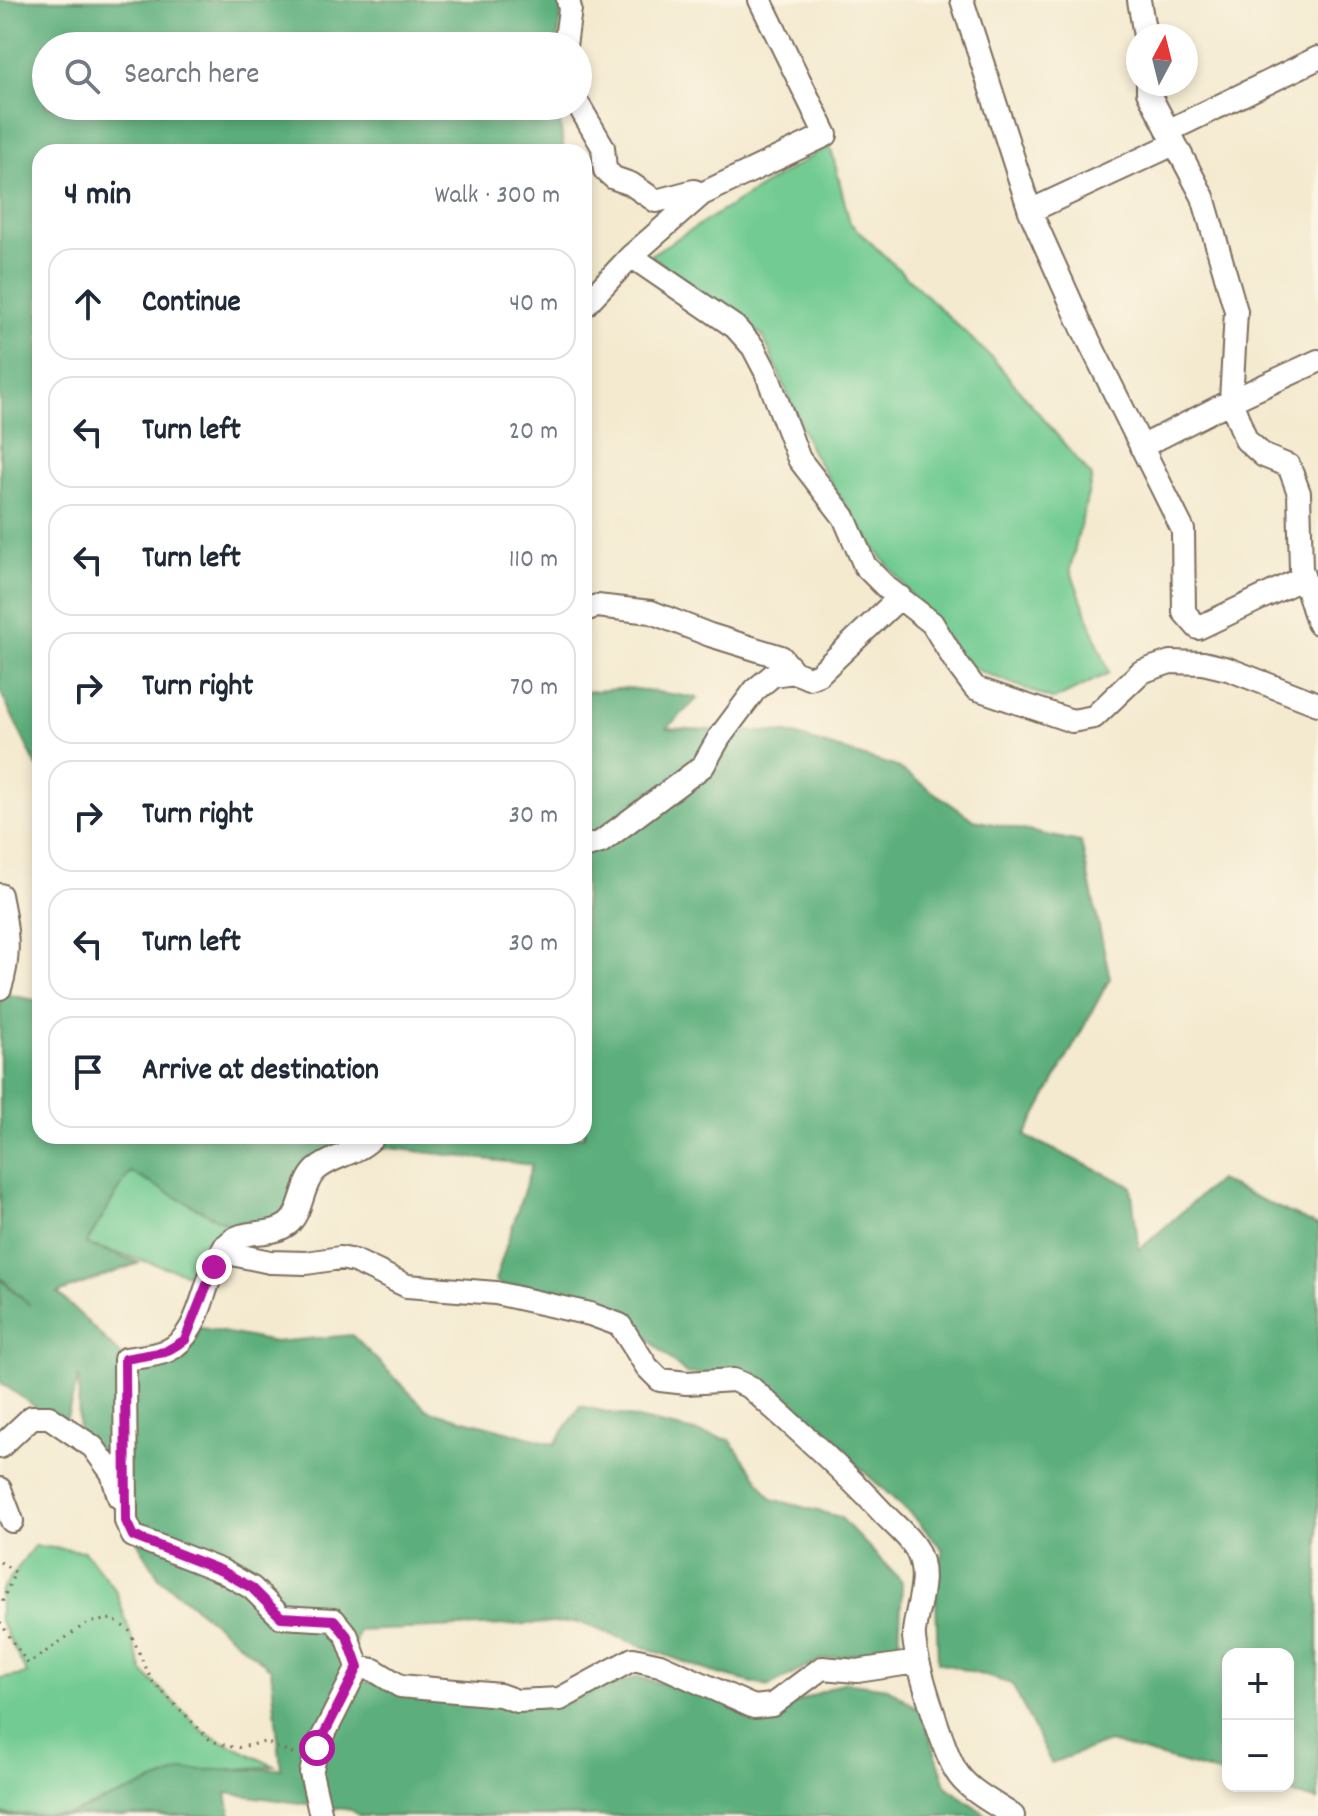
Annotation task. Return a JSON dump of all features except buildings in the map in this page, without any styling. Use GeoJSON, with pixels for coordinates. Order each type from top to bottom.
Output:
{"type":"FeatureCollection","features":[{"type":"Feature","properties":{"kind":"street"},"geometry":{"type":"LineString","coordinates":[[567,32],[568,0]]}},
{"type":"Feature","properties":{"kind":"street"},"geometry":{"type":"LineString","coordinates":[[592,297],[631,256],[702,194],[826,135],[760,0]]}},
{"type":"Feature","properties":{"kind":"street"},"geometry":{"type":"LineString","coordinates":[[962,0],[1030,211],[1082,327],[1183,530],[1184,612],[1198,628],[1303,578]]}},
{"type":"Feature","properties":{"kind":"street"},"geometry":{"type":"LineString","coordinates":[[1139,0],[1143,24]]}},
{"type":"Feature","properties":{"kind":"street"},"geometry":{"type":"LineString","coordinates":[[1030,211],[1318,58]]}},
{"type":"Feature","properties":{"kind":"street"},"geometry":{"type":"LineString","coordinates":[[1150,96],[1203,197],[1236,311],[1231,401],[1246,440],[1264,456],[1289,466],[1299,493],[1303,578],[1318,623]]}},
{"type":"Feature","properties":{"kind":"street"},"geometry":{"type":"LineString","coordinates":[[587,120],[603,147],[605,170],[614,178],[631,184],[656,201],[694,191],[702,194]]}},
{"type":"Feature","properties":{"kind":"street"},"geometry":{"type":"LineString","coordinates":[[631,256],[735,327],[753,347],[766,372],[799,459],[844,517],[865,566],[887,588],[932,623],[975,688],[1072,721],[1094,717],[1141,672],[1170,662],[1203,663],[1228,669],[1318,704]]}},
{"type":"Feature","properties":{"kind":"street"},"geometry":{"type":"LineString","coordinates":[[1141,447],[1318,361]]}},
{"type":"Feature","properties":{"kind":"street"},"geometry":{"type":"LineString","coordinates":[[592,608],[651,612],[781,657],[794,672],[809,678],[819,674],[900,597]]}},
{"type":"Feature","properties":{"kind":"street"},"geometry":{"type":"LineString","coordinates":[[592,845],[601,842],[703,766],[719,738],[755,690],[773,675],[794,672]]}},
{"type":"Feature","properties":{"kind":"street"},"geometry":{"type":"LineString","coordinates":[[0,895],[8,929],[7,968],[0,988]]}},
{"type":"Feature","properties":{"kind":"street"},"geometry":{"type":"LineString","coordinates":[[126,1521],[125,1359],[165,1352],[185,1340],[225,1246],[239,1235],[274,1233],[291,1221],[307,1181],[318,1168],[367,1144]]}},
{"type":"Feature","properties":{"kind":"street"},"geometry":{"type":"LineString","coordinates":[[225,1246],[237,1255],[270,1262],[306,1263],[340,1258],[355,1261],[407,1286],[496,1293],[590,1314],[620,1325],[647,1367],[660,1380],[687,1383],[733,1380],[750,1387],[843,1470],[915,1547],[922,1565],[923,1579],[914,1635],[917,1662],[955,1771],[966,1784],[1013,1816]]}},
{"type":"Feature","properties":{"kind":"street"},"geometry":{"type":"LineString","coordinates":[[0,1447],[32,1417],[49,1417],[93,1447],[112,1473],[133,1536],[222,1571],[252,1588],[281,1617],[334,1620],[347,1636],[358,1667],[313,1762],[311,1773],[321,1816]]}},
{"type":"Feature","properties":{"kind":"street"},"geometry":{"type":"LineString","coordinates":[[0,1489],[12,1521]]}},
{"type":"Feature","properties":{"kind":"street"},"geometry":{"type":"LineString","coordinates":[[358,1667],[374,1670],[400,1686],[500,1695],[517,1701],[560,1699],[633,1659],[660,1665],[754,1707],[772,1705],[822,1668],[857,1671],[917,1662]]}},
{"type":"Feature","properties":{"kind":"path"},"geometry":{"type":"LineString","coordinates":[[0,1562],[15,1572],[0,1607]]}},
{"type":"Feature","properties":{"kind":"path"},"geometry":{"type":"LineString","coordinates":[[0,1622],[28,1664],[87,1623],[112,1619],[129,1630],[152,1681],[211,1741],[236,1748],[265,1742],[313,1762]]}},
{"type":"Feature","properties":{"kind":"green space"},"geometry":{"type":"Polygon","coordinates":[[[0,0],[559,0],[562,8],[559,32],[32,32],[32,120],[560,120],[563,144],[32,144],[32,757],[0,691],[0,0]]]}},
{"type":"Feature","properties":{"kind":"green space"},"geometry":{"type":"Polygon","coordinates":[[[830,145],[850,223],[995,361],[1092,477],[1070,569],[1109,673],[1054,700],[967,666],[858,527],[811,450],[763,336],[650,255],[830,145]]]}},
{"type":"Feature","properties":{"kind":"green space"},"geometry":{"type":"Polygon","coordinates":[[[629,688],[698,698],[667,728],[788,733],[897,767],[974,820],[1081,842],[1110,978],[1025,1136],[1131,1186],[1139,1250],[1218,1180],[1318,1226],[1318,1801],[1286,1792],[1294,1792],[1294,1648],[1222,1648],[1222,1774],[1109,1742],[1051,1763],[1012,1684],[938,1662],[936,1595],[943,1550],[916,1519],[771,1387],[739,1372],[686,1374],[625,1317],[566,1292],[513,1291],[495,1281],[532,1165],[366,1145],[318,1168],[294,1216],[274,1224],[232,1227],[130,1172],[86,1244],[139,1263],[58,1293],[125,1359],[202,1328],[274,1342],[352,1335],[427,1410],[555,1444],[580,1406],[730,1440],[772,1499],[840,1517],[902,1582],[899,1646],[820,1660],[768,1687],[711,1672],[578,1622],[358,1631],[346,1679],[545,1707],[638,1677],[773,1713],[844,1682],[888,1688],[921,1711],[947,1787],[988,1816],[361,1816],[351,1810],[227,1793],[231,1816],[0,1816],[68,1815],[185,1770],[281,1769],[271,1669],[159,1578],[78,1441],[79,1376],[64,1427],[0,1382],[0,1279],[30,1305],[0,1277],[0,993],[32,999],[32,1144],[592,1144],[592,691],[629,688]]]}},
{"type":"Feature","properties":{"kind":"green space"},"geometry":{"type":"Polygon","coordinates":[[[126,1144],[349,1144],[239,1235],[209,1280],[86,1244],[126,1144]]]}},
{"type":"Feature","properties":{"kind":"green space"},"geometry":{"type":"Polygon","coordinates":[[[34,1546],[84,1551],[116,1591],[143,1672],[205,1733],[274,1766],[175,1774],[68,1815],[0,1814],[0,1679],[27,1674],[0,1621],[0,1592],[34,1546]]]}},
{"type":"Feature","properties":{"kind":"route"},"geometry":{"type":"LineString","coordinates":[[214,1267],[185,1340],[165,1352],[125,1359],[126,1521],[133,1536],[222,1571],[252,1588],[281,1617],[334,1620],[347,1636],[358,1667],[317,1748]]}}]}
